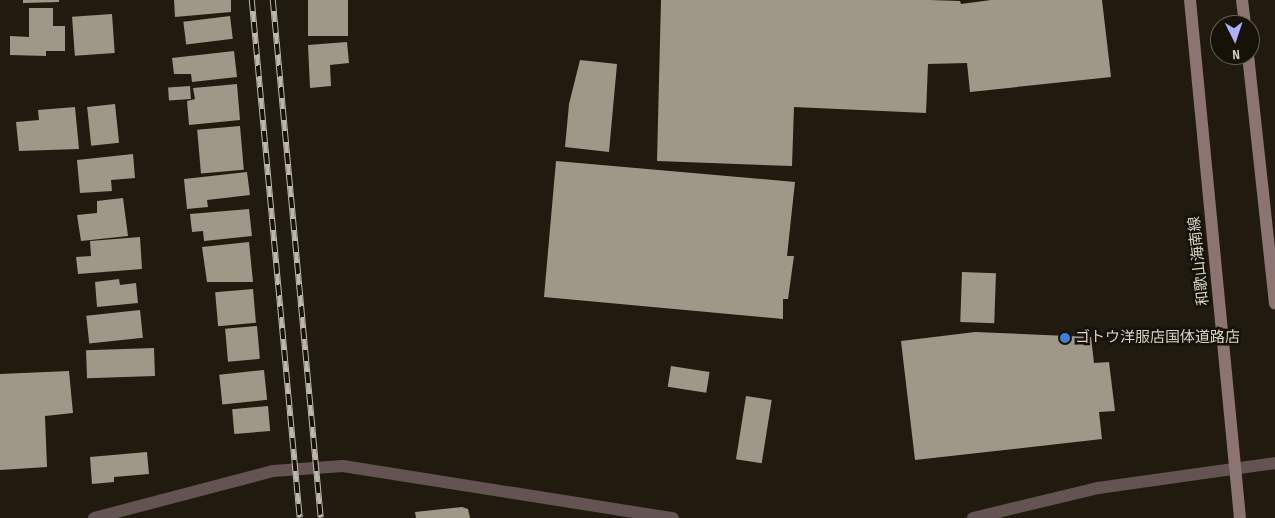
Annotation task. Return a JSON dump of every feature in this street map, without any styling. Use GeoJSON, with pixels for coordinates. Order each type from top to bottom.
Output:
{"type":"FeatureCollection","features":[{"type":"Feature","properties":{"kind":"main road","name":"和歌山海南線"},"geometry":{"type":"LineString","coordinates":[[1190,0],[1240,518]]}},
{"type":"Feature","properties":{"kind":"main road"},"geometry":{"type":"LineString","coordinates":[[1242,0],[1244,15]]}},
{"type":"Feature","properties":{"kind":"main road"},"geometry":{"type":"LineString","coordinates":[[1249,65],[1275,304]]}},
{"type":"Feature","properties":{"kind":"street"},"geometry":{"type":"LineString","coordinates":[[973,518],[1098,488],[1275,462]]}},
{"type":"Feature","properties":{"kind":"street"},"geometry":{"type":"LineString","coordinates":[[94,518],[273,471],[343,466],[673,518]]}},
{"type":"Feature","properties":{"kind":"building"},"geometry":{"type":"Polygon","coordinates":[[[23,0],[59,0],[59,2],[23,3],[23,0]]]}},
{"type":"Feature","properties":{"kind":"building"},"geometry":{"type":"Polygon","coordinates":[[[174,0],[231,0],[231,12],[175,17],[174,0]]]}},
{"type":"Feature","properties":{"kind":"building"},"geometry":{"type":"Polygon","coordinates":[[[308,0],[348,0],[348,36],[308,36],[308,0]]]}},
{"type":"Feature","properties":{"kind":"building"},"geometry":{"type":"Polygon","coordinates":[[[661,0],[930,0],[960,1],[961,4],[991,0],[1102,0],[1111,77],[970,92],[967,63],[928,64],[926,113],[794,107],[792,166],[657,161],[661,0]]]}},
{"type":"Feature","properties":{"kind":"building"},"geometry":{"type":"Polygon","coordinates":[[[29,8],[53,8],[53,26],[65,26],[65,51],[46,51],[46,56],[10,55],[10,36],[29,37],[29,8]]]}},
{"type":"Feature","properties":{"kind":"building"},"geometry":{"type":"Polygon","coordinates":[[[112,14],[115,53],[75,56],[72,17],[112,14]]]}},
{"type":"Feature","properties":{"kind":"building"},"geometry":{"type":"Polygon","coordinates":[[[230,16],[233,39],[186,45],[183,22],[230,16]]]}},
{"type":"Feature","properties":{"kind":"building"},"geometry":{"type":"Polygon","coordinates":[[[347,42],[349,63],[330,65],[331,86],[310,88],[308,45],[347,42]]]}},
{"type":"Feature","properties":{"kind":"building"},"geometry":{"type":"Polygon","coordinates":[[[234,51],[237,77],[192,82],[191,74],[174,74],[172,58],[234,51]]]}},
{"type":"Feature","properties":{"kind":"building"},"geometry":{"type":"Polygon","coordinates":[[[580,60],[617,64],[609,152],[565,147],[569,104],[580,60]]]}},
{"type":"Feature","properties":{"kind":"building"},"geometry":{"type":"Polygon","coordinates":[[[237,84],[240,120],[189,125],[187,101],[195,99],[193,88],[237,84]]]}},
{"type":"Feature","properties":{"kind":"building"},"geometry":{"type":"Polygon","coordinates":[[[190,86],[191,99],[169,101],[168,88],[190,86]]]}},
{"type":"Feature","properties":{"kind":"building"},"geometry":{"type":"Polygon","coordinates":[[[115,104],[119,143],[91,146],[87,107],[115,104]]]}},
{"type":"Feature","properties":{"kind":"building"},"geometry":{"type":"Polygon","coordinates":[[[75,107],[79,149],[19,151],[16,122],[39,120],[38,110],[75,107]]]}},
{"type":"Feature","properties":{"kind":"building"},"geometry":{"type":"Polygon","coordinates":[[[240,126],[244,170],[201,174],[197,130],[240,126]]]}},
{"type":"Feature","properties":{"kind":"building"},"geometry":{"type":"Polygon","coordinates":[[[133,154],[135,178],[111,180],[112,191],[80,193],[77,160],[133,154]]]}},
{"type":"Feature","properties":{"kind":"building"},"geometry":{"type":"Polygon","coordinates":[[[556,161],[795,182],[787,256],[794,256],[788,299],[783,299],[783,319],[544,297],[556,161]]]}},
{"type":"Feature","properties":{"kind":"building"},"geometry":{"type":"Polygon","coordinates":[[[247,172],[250,195],[207,200],[208,207],[187,209],[184,179],[247,172]]]}},
{"type":"Feature","properties":{"kind":"building"},"geometry":{"type":"Polygon","coordinates":[[[123,198],[128,236],[81,241],[77,215],[97,213],[97,201],[123,198]]]}},
{"type":"Feature","properties":{"kind":"building"},"geometry":{"type":"Polygon","coordinates":[[[249,209],[252,236],[204,241],[203,231],[192,232],[190,214],[249,209]]]}},
{"type":"Feature","properties":{"kind":"building"},"geometry":{"type":"Polygon","coordinates":[[[140,237],[142,269],[78,274],[76,257],[91,256],[90,241],[140,237]]]}},
{"type":"Feature","properties":{"kind":"building"},"geometry":{"type":"Polygon","coordinates":[[[249,242],[253,282],[207,282],[202,247],[249,242]]]}},
{"type":"Feature","properties":{"kind":"building"},"geometry":{"type":"Polygon","coordinates":[[[962,272],[996,273],[994,323],[960,322],[962,272]]]}},
{"type":"Feature","properties":{"kind":"building"},"geometry":{"type":"Polygon","coordinates":[[[119,279],[120,285],[136,283],[138,303],[97,307],[95,282],[119,279]]]}},
{"type":"Feature","properties":{"kind":"building"},"geometry":{"type":"Polygon","coordinates":[[[253,289],[256,323],[218,326],[215,292],[253,289]]]}},
{"type":"Feature","properties":{"kind":"building"},"geometry":{"type":"Polygon","coordinates":[[[140,310],[143,338],[89,343],[86,316],[140,310]]]}},
{"type":"Feature","properties":{"kind":"building"},"geometry":{"type":"Polygon","coordinates":[[[257,326],[260,359],[228,362],[225,329],[257,326]]]}},
{"type":"Feature","properties":{"kind":"building"},"geometry":{"type":"Polygon","coordinates":[[[975,332],[1091,337],[1094,363],[1109,362],[1115,411],[1099,412],[1102,439],[915,460],[901,341],[975,332]]]}},
{"type":"Feature","properties":{"kind":"building"},"geometry":{"type":"Polygon","coordinates":[[[154,348],[155,376],[87,378],[86,350],[154,348]]]}},
{"type":"Feature","properties":{"kind":"building"},"geometry":{"type":"Polygon","coordinates":[[[671,366],[710,372],[706,393],[668,387],[671,366]]]}},
{"type":"Feature","properties":{"kind":"building"},"geometry":{"type":"Polygon","coordinates":[[[264,370],[267,400],[222,405],[219,375],[264,370]]]}},
{"type":"Feature","properties":{"kind":"building"},"geometry":{"type":"Polygon","coordinates":[[[69,371],[73,413],[45,416],[47,467],[0,470],[0,374],[69,371]]]}},
{"type":"Feature","properties":{"kind":"building"},"geometry":{"type":"Polygon","coordinates":[[[746,396],[772,400],[762,463],[736,459],[746,396]]]}},
{"type":"Feature","properties":{"kind":"building"},"geometry":{"type":"Polygon","coordinates":[[[268,406],[270,431],[234,434],[232,409],[268,406]]]}},
{"type":"Feature","properties":{"kind":"building"},"geometry":{"type":"Polygon","coordinates":[[[147,452],[149,474],[114,477],[114,482],[92,484],[90,457],[147,452]]]}},
{"type":"Feature","properties":{"kind":"building"},"geometry":{"type":"Polygon","coordinates":[[[462,507],[468,509],[470,518],[416,518],[415,512],[462,507]]]}},
{"type":"Feature","properties":{"kind":"railway"},"geometry":{"type":"LineString","coordinates":[[252,0],[300,518]]}},
{"type":"Feature","properties":{"kind":"railway"},"geometry":{"type":"LineString","coordinates":[[273,0],[321,518]]}},
{"type":"Feature","properties":{"kind":"place","name":"ゴトウ洋服店国体道路店"},"geometry":{"type":"Point","coordinates":[1065,338]}}]}
